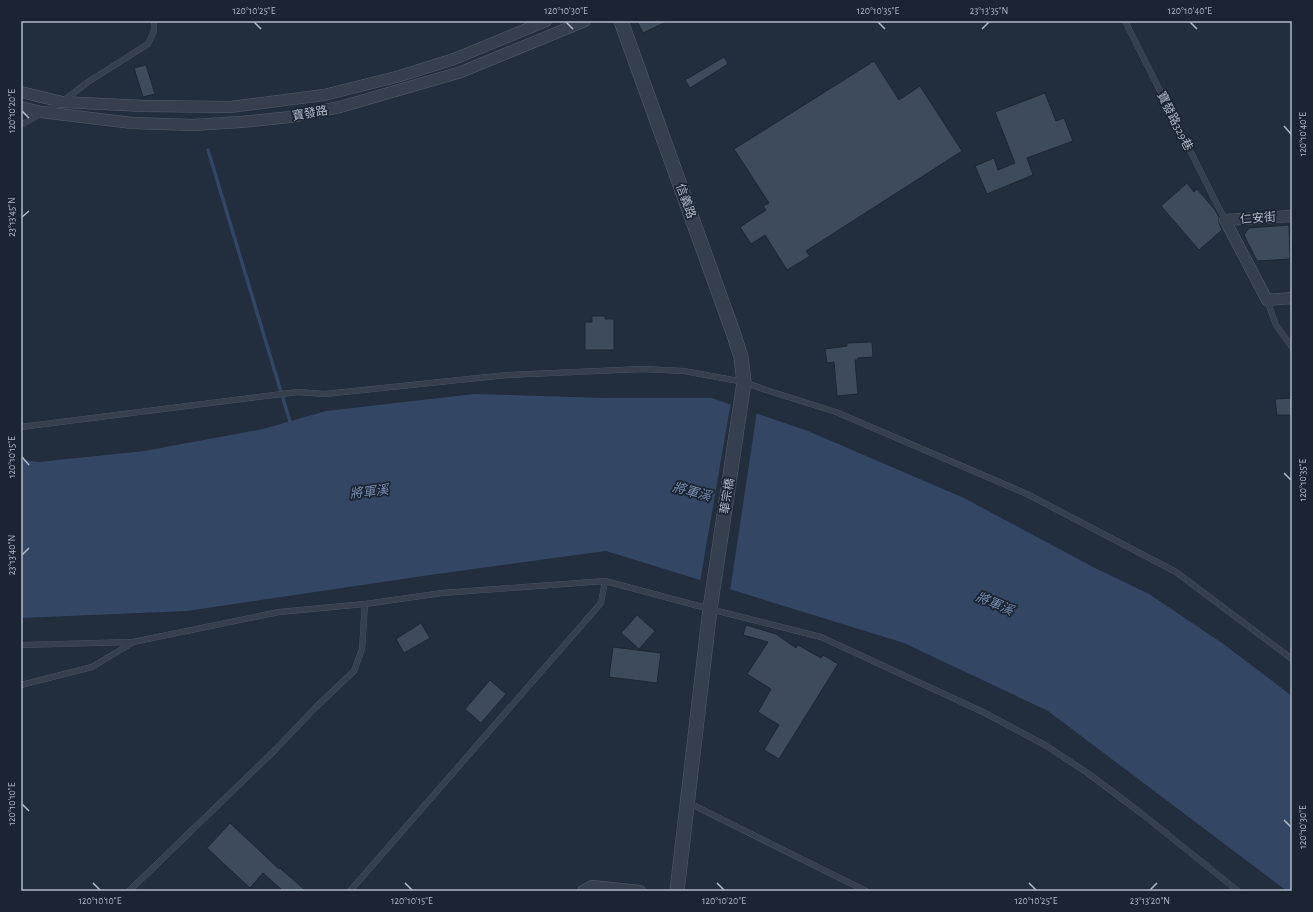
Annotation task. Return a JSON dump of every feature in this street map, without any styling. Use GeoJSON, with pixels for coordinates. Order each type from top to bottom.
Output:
{"type":"FeatureCollection","features":[{"type":"Feature","properties":{"kind":"street","name":"寶發路"},"geometry":{"type":"LineString","coordinates":[[21,92],[62,102],[144,106],[230,107],[324,95],[400,76],[454,59],[546,21]]}},
{"type":"Feature","properties":{"kind":"street","name":"寶發路"},"geometry":{"type":"LineString","coordinates":[[21,107],[41,112],[132,123],[193,125],[290,117],[340,107],[461,72],[585,21]]}},
{"type":"Feature","properties":{"kind":"street","name":"信義路"},"geometry":{"type":"LineString","coordinates":[[621,21],[734,335],[741,358],[744,382]]}},
{"type":"Feature","properties":{"kind":"street","name":"仁安街"},"geometry":{"type":"LineString","coordinates":[[1225,220],[1292,216]]}},
{"type":"Feature","properties":{"kind":"street"},"geometry":{"type":"LineString","coordinates":[[1225,220],[1267,300],[1292,298]]}},
{"type":"Feature","properties":{"kind":"street","name":"華宗橋"},"geometry":{"type":"LineString","coordinates":[[677,891],[688,803],[702,665],[744,382]]}},
{"type":"Feature","properties":{"kind":"street"},"geometry":{"type":"LineString","coordinates":[[583,891],[592,886],[640,891]]}},
{"type":"Feature","properties":{"kind":"lane"},"geometry":{"type":"LineString","coordinates":[[21,125],[41,112],[62,102],[88,82],[148,44],[154,31],[154,21]]}},
{"type":"Feature","properties":{"kind":"lane","name":"寶發路329巷"},"geometry":{"type":"LineString","coordinates":[[1125,21],[1225,220]]}},
{"type":"Feature","properties":{"kind":"lane"},"geometry":{"type":"LineString","coordinates":[[1267,300],[1276,325],[1292,347]]}},
{"type":"Feature","properties":{"kind":"lane"},"geometry":{"type":"LineString","coordinates":[[21,427],[298,392],[325,394],[507,375],[642,369],[684,371],[744,382],[836,412],[1027,494],[1176,572],[1292,659]]}},
{"type":"Feature","properties":{"kind":"lane"},"geometry":{"type":"LineString","coordinates":[[350,891],[601,603],[605,581]]}},
{"type":"Feature","properties":{"kind":"lane"},"geometry":{"type":"LineString","coordinates":[[21,645],[133,642],[279,612],[365,604],[442,593],[605,581],[820,637],[983,712],[1038,741],[1089,774],[1142,813],[1238,891]]}},
{"type":"Feature","properties":{"kind":"lane"},"geometry":{"type":"LineString","coordinates":[[128,891],[275,750],[316,707],[354,671],[362,649],[365,604]]}},
{"type":"Feature","properties":{"kind":"lane"},"geometry":{"type":"LineString","coordinates":[[21,684],[92,667],[133,642]]}},
{"type":"Feature","properties":{"kind":"lane"},"geometry":{"type":"LineString","coordinates":[[688,803],[866,891]]}},
{"type":"Feature","properties":{"kind":"water","name":"將軍溪"},"geometry":{"type":"Polygon","coordinates":[[[474,394],[606,398],[712,398],[808,431],[964,498],[1093,567],[1149,594],[1222,643],[1292,696],[1292,891],[1287,891],[1048,711],[904,643],[606,551],[187,611],[21,618],[21,460],[39,462],[144,451],[263,429],[326,411],[474,394]]]}},
{"type":"Feature","properties":{"kind":"pier"},"geometry":{"type":"Polygon","coordinates":[[[731,402],[757,411],[730,591],[700,582],[731,402]]]}},
{"type":"Feature","properties":{"kind":"building"},"geometry":{"type":"Polygon","coordinates":[[[637,21],[668,21],[643,33],[637,21]]]}},
{"type":"Feature","properties":{"kind":"building"},"geometry":{"type":"Polygon","coordinates":[[[724,57],[728,64],[690,88],[685,80],[724,57]]]}},
{"type":"Feature","properties":{"kind":"building"},"geometry":{"type":"Polygon","coordinates":[[[874,61],[899,100],[920,86],[962,151],[806,251],[810,256],[787,270],[765,235],[751,244],[740,227],[766,210],[763,206],[769,203],[734,149],[874,61]]]}},
{"type":"Feature","properties":{"kind":"building"},"geometry":{"type":"Polygon","coordinates":[[[146,65],[155,94],[143,97],[134,68],[146,65]]]}},
{"type":"Feature","properties":{"kind":"building"},"geometry":{"type":"Polygon","coordinates":[[[1045,93],[1056,121],[1064,118],[1073,141],[1027,158],[1033,175],[987,194],[975,166],[994,158],[998,170],[1015,163],[995,112],[1045,93]]]}},
{"type":"Feature","properties":{"kind":"building"},"geometry":{"type":"Polygon","coordinates":[[[1187,183],[1194,192],[1197,189],[1215,210],[1219,217],[1219,223],[1222,230],[1199,250],[1161,206],[1187,183]]]}},
{"type":"Feature","properties":{"kind":"building"},"geometry":{"type":"Polygon","coordinates":[[[1289,225],[1290,259],[1257,261],[1244,235],[1249,228],[1289,225]]]}},
{"type":"Feature","properties":{"kind":"building"},"geometry":{"type":"Polygon","coordinates":[[[592,316],[605,316],[605,319],[614,319],[614,350],[585,350],[585,322],[592,322],[592,316]]]}},
{"type":"Feature","properties":{"kind":"building"},"geometry":{"type":"Polygon","coordinates":[[[872,342],[873,357],[858,358],[858,360],[855,360],[858,394],[837,396],[834,362],[827,363],[825,349],[847,346],[847,343],[872,342]]]}},
{"type":"Feature","properties":{"kind":"building"},"geometry":{"type":"Polygon","coordinates":[[[1292,398],[1292,415],[1277,415],[1275,399],[1292,398]]]}},
{"type":"Feature","properties":{"kind":"building"},"geometry":{"type":"Polygon","coordinates":[[[637,615],[655,631],[639,649],[621,633],[637,615]]]}},
{"type":"Feature","properties":{"kind":"building"},"geometry":{"type":"Polygon","coordinates":[[[421,623],[430,638],[404,653],[396,639],[421,623]]]}},
{"type":"Feature","properties":{"kind":"building"},"geometry":{"type":"Polygon","coordinates":[[[746,625],[776,634],[796,648],[798,645],[821,658],[823,655],[838,664],[779,759],[764,750],[779,725],[758,712],[771,689],[747,674],[768,642],[743,635],[746,625]]]}},
{"type":"Feature","properties":{"kind":"building"},"geometry":{"type":"Polygon","coordinates":[[[613,647],[661,653],[657,683],[609,677],[613,647]]]}},
{"type":"Feature","properties":{"kind":"building"},"geometry":{"type":"Polygon","coordinates":[[[490,680],[506,694],[481,723],[465,709],[490,680]]]}},
{"type":"Feature","properties":{"kind":"building"},"geometry":{"type":"Polygon","coordinates":[[[230,823],[279,869],[280,868],[306,891],[283,891],[263,873],[250,888],[207,848],[230,823]]]}},
{"type":"Feature","properties":{"kind":"waterway"},"geometry":{"type":"LineString","coordinates":[[208,150],[291,425]]}}]}
